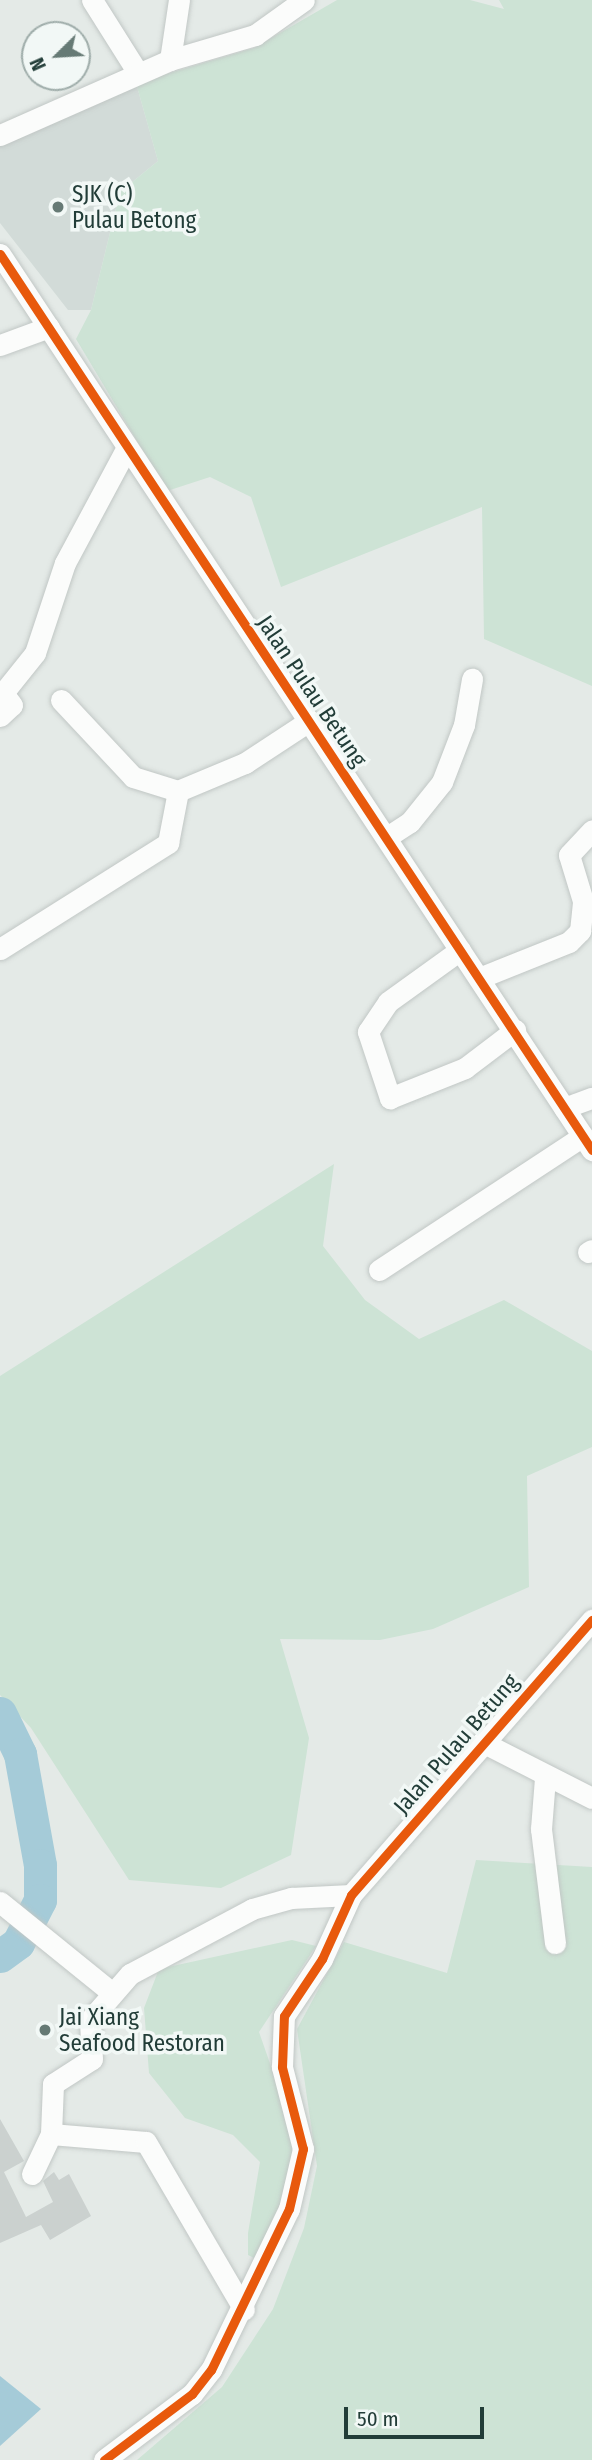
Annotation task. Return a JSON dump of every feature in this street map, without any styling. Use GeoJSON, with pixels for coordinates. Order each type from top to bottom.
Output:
{"type":"FeatureCollection","features":[{"type":"Feature","properties":{"kind":"street"},"geometry":{"type":"LineString","coordinates":[[92,0],[138,73]]}},
{"type":"Feature","properties":{"kind":"street"},"geometry":{"type":"LineString","coordinates":[[170,60],[179,0]]}},
{"type":"Feature","properties":{"kind":"street"},"geometry":{"type":"LineString","coordinates":[[0,135],[170,60],[255,34],[304,0]]}},
{"type":"Feature","properties":{"kind":"street","name":"Jalan Pulau Betung"},"geometry":{"type":"LineString","coordinates":[[0,254],[126,449],[387,837],[587,1143]]}},
{"type":"Feature","properties":{"kind":"street"},"geometry":{"type":"LineString","coordinates":[[0,345],[49,327]]}},
{"type":"Feature","properties":{"kind":"street"},"geometry":{"type":"LineString","coordinates":[[0,716],[12,705],[1,693],[35,653],[65,563],[126,449]]}},
{"type":"Feature","properties":{"kind":"street"},"geometry":{"type":"LineString","coordinates":[[387,837],[410,822],[442,782],[464,725],[472,679]]}},
{"type":"Feature","properties":{"kind":"street"},"geometry":{"type":"LineString","coordinates":[[61,700],[133,777],[178,791],[245,763],[309,721]]}},
{"type":"Feature","properties":{"kind":"street"},"geometry":{"type":"LineString","coordinates":[[0,949],[168,843],[178,791]]}},
{"type":"Feature","properties":{"kind":"street"},"geometry":{"type":"LineString","coordinates":[[479,978],[569,942],[580,931],[583,901],[569,855],[592,830]]}},
{"type":"Feature","properties":{"kind":"street"},"geometry":{"type":"LineString","coordinates":[[460,950],[388,1002],[368,1032],[390,1098],[464,1068],[514,1030]]}},
{"type":"Feature","properties":{"kind":"street"},"geometry":{"type":"LineString","coordinates":[[564,1108],[592,1098]]}},
{"type":"Feature","properties":{"kind":"street"},"geometry":{"type":"LineString","coordinates":[[379,1270],[587,1143]]}},
{"type":"Feature","properties":{"kind":"street","name":"Jalan Pulau Betung"},"geometry":{"type":"LineString","coordinates":[[104,2460],[192,2394],[244,2310],[302,2174],[303,2149],[280,2055],[284,2016],[322,1959],[351,1895],[482,1742],[592,1620]]}},
{"type":"Feature","properties":{"kind":"street"},"geometry":{"type":"LineString","coordinates":[[482,1742],[545,1778],[592,1798]]}},
{"type":"Feature","properties":{"kind":"street"},"geometry":{"type":"LineString","coordinates":[[545,1778],[541,1829],[555,1943]]}},
{"type":"Feature","properties":{"kind":"street"},"geometry":{"type":"LineString","coordinates":[[32,2174],[51,2134],[51,2089],[92,2059],[88,2024],[111,1992],[157,1954],[252,1909],[291,1898],[351,1895]]}},
{"type":"Feature","properties":{"kind":"street"},"geometry":{"type":"LineString","coordinates":[[0,1902],[111,1992]]}},
{"type":"Feature","properties":{"kind":"street"},"geometry":{"type":"LineString","coordinates":[[51,2134],[146,2142],[244,2310]]}},
{"type":"Feature","properties":{"kind":"shaded area","name":"SJK (C) Pulau Betong"},"geometry":{"type":"Polygon","coordinates":[[[136,83],[158,161],[120,192],[91,310],[68,310],[0,223],[0,141],[136,83]]]}},
{"type":"Feature","properties":{"kind":"green space"},"geometry":{"type":"Polygon","coordinates":[[[337,0],[470,0],[504,9],[499,0],[592,0],[592,686],[484,639],[482,507],[281,587],[251,497],[210,477],[167,491],[76,339],[91,310],[120,192],[158,161],[136,83],[254,48],[337,0]]]}},
{"type":"Feature","properties":{"kind":"green space"},"geometry":{"type":"Polygon","coordinates":[[[334,1164],[323,1246],[365,1300],[419,1339],[504,1300],[592,1351],[592,1447],[527,1476],[529,1587],[433,1629],[380,1640],[280,1639],[309,1738],[291,1855],[221,1888],[129,1880],[31,1728],[0,1695],[0,1376],[334,1164]]]}},
{"type":"Feature","properties":{"kind":"green space"},"geometry":{"type":"Polygon","coordinates":[[[476,1860],[592,1867],[592,2460],[137,2460],[222,2387],[273,2309],[304,2228],[317,2166],[297,2029],[344,1942],[447,1973],[476,1860]]]}},
{"type":"Feature","properties":{"kind":"green space"},"geometry":{"type":"Polygon","coordinates":[[[292,1940],[316,1946],[259,2032],[295,2135],[291,2185],[258,2260],[248,2255],[248,2233],[260,2162],[233,2135],[185,2118],[149,2073],[144,2008],[159,1969],[292,1940]]]}},
{"type":"Feature","properties":{"kind":"water"},"geometry":{"type":"Polygon","coordinates":[[[0,2376],[41,2409],[0,2446],[0,2376]]]}},
{"type":"Feature","properties":{"kind":"building"},"geometry":{"type":"Polygon","coordinates":[[[0,2119],[24,2161],[4,2172],[26,2217],[53,2202],[43,2181],[54,2172],[59,2180],[69,2174],[91,2216],[50,2240],[41,2225],[0,2243],[0,2119]]]}},
{"type":"Feature","properties":{"kind":"waterway"},"geometry":{"type":"LineString","coordinates":[[0,1713],[20,1754],[40,1865],[40,1900],[18,1943],[0,1956]]}},
{"type":"Feature","properties":{"kind":"cycle path"},"geometry":{"type":"LineString","coordinates":[[0,254],[592,1150]]}},
{"type":"Feature","properties":{"kind":"cycle path"},"geometry":{"type":"LineString","coordinates":[[104,2460],[192,2394],[211,2370],[289,2209],[303,2149],[282,2067],[284,2016],[322,1959],[351,1895],[592,1620]]}},
{"type":"Feature","properties":{"kind":"place","name":"SJK (C) Pulau Betong"},"geometry":{"type":"Point","coordinates":[58,207]}},
{"type":"Feature","properties":{"kind":"place","name":"Jai Xiang Seafood Restoran"},"geometry":{"type":"Point","coordinates":[45,2030]}}]}
